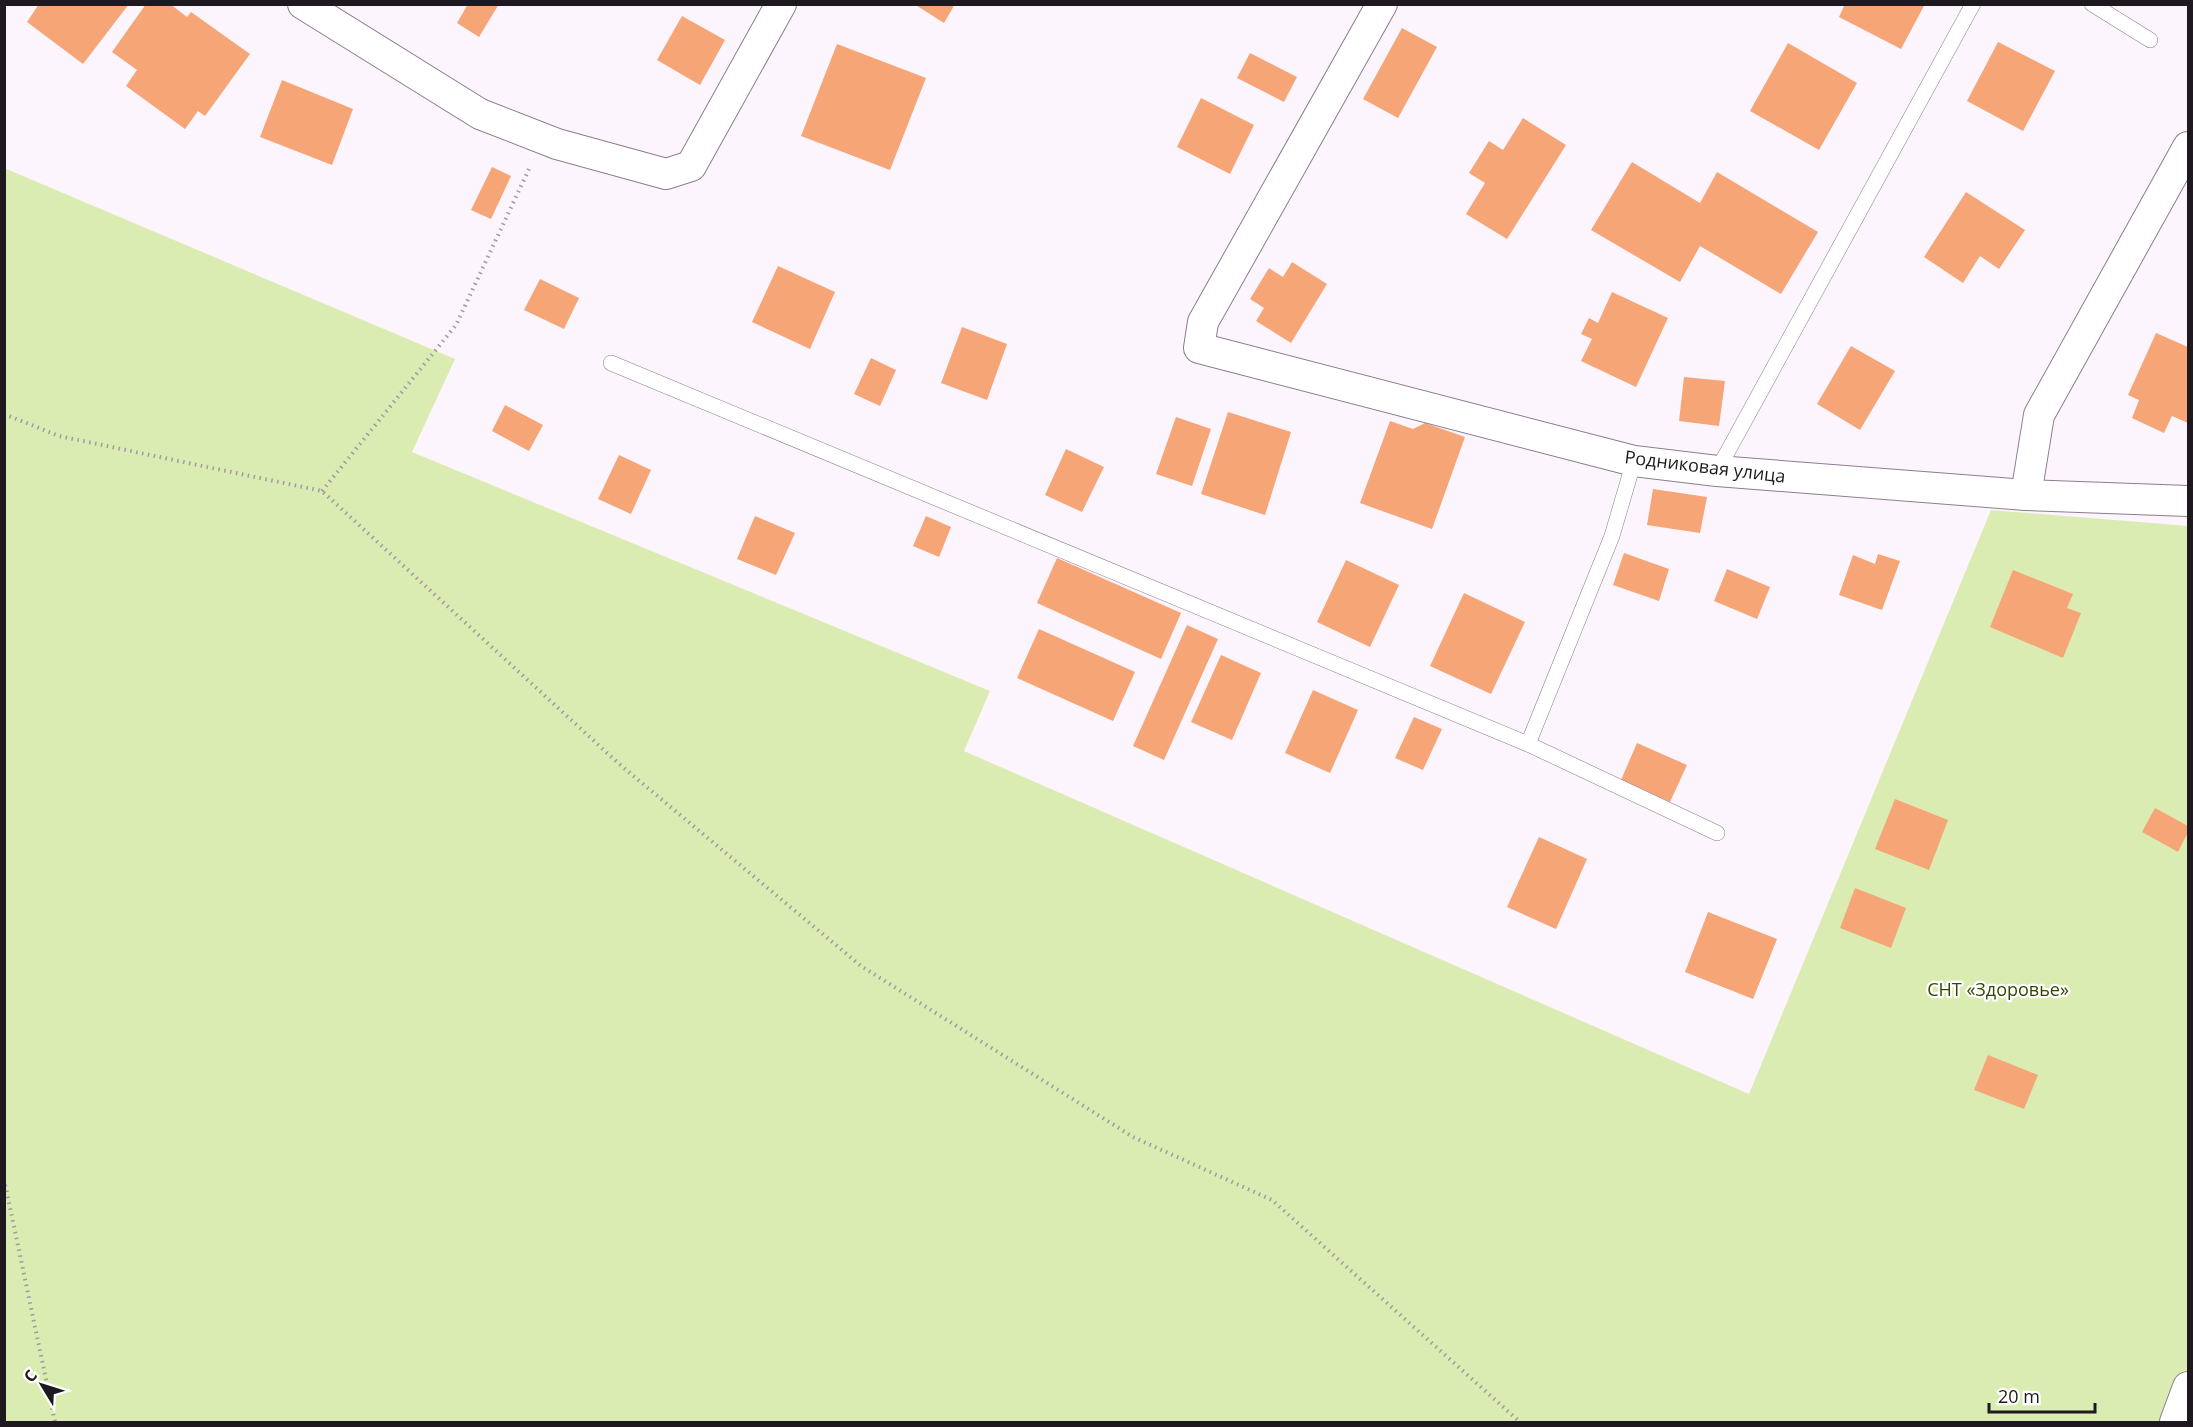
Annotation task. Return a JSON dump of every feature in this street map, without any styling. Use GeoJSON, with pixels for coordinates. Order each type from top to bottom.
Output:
{"type":"FeatureCollection","features":[{"type":"Feature","properties":{"kind":"street"},"geometry":{"type":"LineString","coordinates":[[303,4],[480,114],[557,144],[666,174],[691,166],[781,4]]}},
{"type":"Feature","properties":{"kind":"street","name":"Родниковая улица"},"geometry":{"type":"LineString","coordinates":[[1382,4],[1203,322],[1199,348],[1634,461],[1717,471],[2026,495],[2188,501]]}},
{"type":"Feature","properties":{"kind":"street"},"geometry":{"type":"LineString","coordinates":[[2026,495],[2039,415],[2188,147]]}},
{"type":"Feature","properties":{"kind":"street"},"geometry":{"type":"LineString","coordinates":[[2175,1422],[2188,1388]]}},
{"type":"Feature","properties":{"kind":"lane"},"geometry":{"type":"LineString","coordinates":[[1717,471],[1973,4]]}},
{"type":"Feature","properties":{"kind":"lane"},"geometry":{"type":"LineString","coordinates":[[2092,4],[2150,40]]}},
{"type":"Feature","properties":{"kind":"lane"},"geometry":{"type":"LineString","coordinates":[[611,363],[1528,744],[1716,833]]}},
{"type":"Feature","properties":{"kind":"lane"},"geometry":{"type":"LineString","coordinates":[[1528,744],[1612,536],[1634,461]]}},
{"type":"Feature","properties":{"kind":"path"},"geometry":{"type":"LineString","coordinates":[[322,491],[456,326],[534,159],[557,144]]}},
{"type":"Feature","properties":{"kind":"path"},"geometry":{"type":"LineString","coordinates":[[4,414],[59,436],[322,491],[618,764],[861,966],[1133,1137],[1272,1200],[1520,1422]]}},
{"type":"Feature","properties":{"kind":"path"},"geometry":{"type":"LineString","coordinates":[[4,1179],[55,1422]]}},
{"type":"Feature","properties":{"kind":"green space","name":"СНТ «Здоровье»"},"geometry":{"type":"Polygon","coordinates":[[[4,168],[455,359],[412,452],[990,691],[964,751],[1749,1094],[1991,510],[2188,526],[2188,1422],[5,1422],[4,168]]]}},
{"type":"Feature","properties":{"kind":"building"},"geometry":{"type":"Polygon","coordinates":[[[39,4],[129,4],[83,64],[27,22],[39,4]]]}},
{"type":"Feature","properties":{"kind":"building"},"geometry":{"type":"Polygon","coordinates":[[[146,4],[170,4],[187,17],[191,12],[250,54],[205,116],[198,111],[185,129],[126,86],[137,70],[112,52],[146,4]]]}},
{"type":"Feature","properties":{"kind":"building"},"geometry":{"type":"Polygon","coordinates":[[[468,4],[499,4],[479,37],[457,23],[468,4]]]}},
{"type":"Feature","properties":{"kind":"building"},"geometry":{"type":"Polygon","coordinates":[[[914,4],[955,4],[944,23],[914,4]]]}},
{"type":"Feature","properties":{"kind":"building"},"geometry":{"type":"Polygon","coordinates":[[[1845,4],[1925,4],[1901,49],[1839,17],[1845,4]]]}},
{"type":"Feature","properties":{"kind":"building"},"geometry":{"type":"Polygon","coordinates":[[[682,16],[725,40],[700,85],[657,60],[682,16]]]}},
{"type":"Feature","properties":{"kind":"building"},"geometry":{"type":"Polygon","coordinates":[[[1402,28],[1437,47],[1398,118],[1363,99],[1402,28]]]}},
{"type":"Feature","properties":{"kind":"building"},"geometry":{"type":"Polygon","coordinates":[[[1998,42],[2055,71],[2023,131],[1967,101],[1998,42]]]}},
{"type":"Feature","properties":{"kind":"building"},"geometry":{"type":"Polygon","coordinates":[[[1788,43],[1857,83],[1819,150],[1750,111],[1788,43]]]}},
{"type":"Feature","properties":{"kind":"building"},"geometry":{"type":"Polygon","coordinates":[[[837,44],[926,78],[890,170],[801,136],[837,44]]]}},
{"type":"Feature","properties":{"kind":"building"},"geometry":{"type":"Polygon","coordinates":[[[1250,53],[1297,77],[1284,102],[1237,78],[1250,53]]]}},
{"type":"Feature","properties":{"kind":"building"},"geometry":{"type":"Polygon","coordinates":[[[282,80],[353,109],[332,165],[260,137],[282,80]]]}},
{"type":"Feature","properties":{"kind":"building"},"geometry":{"type":"Polygon","coordinates":[[[1201,98],[1254,125],[1230,174],[1177,147],[1201,98]]]}},
{"type":"Feature","properties":{"kind":"building"},"geometry":{"type":"Polygon","coordinates":[[[1523,118],[1566,145],[1507,239],[1466,214],[1485,183],[1469,173],[1489,141],[1503,150],[1523,118]]]}},
{"type":"Feature","properties":{"kind":"building"},"geometry":{"type":"Polygon","coordinates":[[[1632,162],[1700,203],[1717,172],[1818,232],[1781,294],[1700,246],[1680,282],[1591,230],[1632,162]]]}},
{"type":"Feature","properties":{"kind":"building"},"geometry":{"type":"Polygon","coordinates":[[[492,167],[511,176],[491,219],[471,210],[492,167]]]}},
{"type":"Feature","properties":{"kind":"building"},"geometry":{"type":"Polygon","coordinates":[[[1966,192],[2025,230],[1999,269],[1980,256],[1963,283],[1924,257],[1966,192]]]}},
{"type":"Feature","properties":{"kind":"building"},"geometry":{"type":"Polygon","coordinates":[[[1292,262],[1327,284],[1291,343],[1256,321],[1264,308],[1250,299],[1269,268],[1283,277],[1292,262]]]}},
{"type":"Feature","properties":{"kind":"building"},"geometry":{"type":"Polygon","coordinates":[[[778,266],[835,292],[810,349],[752,322],[778,266]]]}},
{"type":"Feature","properties":{"kind":"building"},"geometry":{"type":"Polygon","coordinates":[[[540,279],[579,298],[564,329],[524,310],[540,279]]]}},
{"type":"Feature","properties":{"kind":"building"},"geometry":{"type":"Polygon","coordinates":[[[1612,292],[1668,318],[1636,387],[1581,361],[1592,339],[1581,334],[1589,318],[1598,323],[1612,292]]]}},
{"type":"Feature","properties":{"kind":"building"},"geometry":{"type":"Polygon","coordinates":[[[962,327],[1007,344],[987,400],[941,383],[962,327]]]}},
{"type":"Feature","properties":{"kind":"building"},"geometry":{"type":"Polygon","coordinates":[[[2156,333],[2188,347],[2188,423],[2172,416],[2164,433],[2132,418],[2139,400],[2128,395],[2156,333]]]}},
{"type":"Feature","properties":{"kind":"building"},"geometry":{"type":"Polygon","coordinates":[[[1851,346],[1895,371],[1860,430],[1817,404],[1851,346]]]}},
{"type":"Feature","properties":{"kind":"building"},"geometry":{"type":"Polygon","coordinates":[[[871,358],[896,370],[880,406],[854,394],[871,358]]]}},
{"type":"Feature","properties":{"kind":"building"},"geometry":{"type":"Polygon","coordinates":[[[1684,377],[1725,381],[1719,426],[1679,421],[1684,377]]]}},
{"type":"Feature","properties":{"kind":"building"},"geometry":{"type":"Polygon","coordinates":[[[505,405],[543,425],[529,451],[492,431],[505,405]]]}},
{"type":"Feature","properties":{"kind":"building"},"geometry":{"type":"Polygon","coordinates":[[[1228,412],[1291,432],[1265,515],[1201,494],[1228,412]]]}},
{"type":"Feature","properties":{"kind":"building"},"geometry":{"type":"Polygon","coordinates":[[[1176,417],[1211,429],[1192,486],[1156,474],[1176,417]]]}},
{"type":"Feature","properties":{"kind":"building"},"geometry":{"type":"Polygon","coordinates":[[[1390,421],[1413,429],[1425,423],[1465,437],[1432,529],[1360,503],[1390,421]]]}},
{"type":"Feature","properties":{"kind":"building"},"geometry":{"type":"Polygon","coordinates":[[[1066,449],[1104,467],[1082,512],[1045,495],[1066,449]]]}},
{"type":"Feature","properties":{"kind":"building"},"geometry":{"type":"Polygon","coordinates":[[[619,455],[651,470],[631,514],[598,499],[619,455]]]}},
{"type":"Feature","properties":{"kind":"building"},"geometry":{"type":"Polygon","coordinates":[[[1653,489],[1707,497],[1700,533],[1647,525],[1653,489]]]}},
{"type":"Feature","properties":{"kind":"building"},"geometry":{"type":"Polygon","coordinates":[[[755,516],[795,533],[776,575],[737,559],[755,516]]]}},
{"type":"Feature","properties":{"kind":"building"},"geometry":{"type":"Polygon","coordinates":[[[926,516],[951,527],[939,557],[913,546],[926,516]]]}},
{"type":"Feature","properties":{"kind":"building"},"geometry":{"type":"Polygon","coordinates":[[[1624,553],[1669,569],[1659,601],[1613,585],[1624,553]]]}},
{"type":"Feature","properties":{"kind":"building"},"geometry":{"type":"Polygon","coordinates":[[[1878,554],[1900,561],[1882,610],[1839,595],[1853,555],[1875,564],[1878,554]]]}},
{"type":"Feature","properties":{"kind":"building"},"geometry":{"type":"Polygon","coordinates":[[[1057,558],[1181,613],[1161,659],[1037,603],[1057,558]]]}},
{"type":"Feature","properties":{"kind":"building"},"geometry":{"type":"Polygon","coordinates":[[[1346,560],[1399,585],[1370,647],[1317,622],[1346,560]]]}},
{"type":"Feature","properties":{"kind":"building"},"geometry":{"type":"Polygon","coordinates":[[[1727,569],[1770,587],[1757,619],[1714,601],[1727,569]]]}},
{"type":"Feature","properties":{"kind":"building"},"geometry":{"type":"Polygon","coordinates":[[[2013,570],[2073,594],[2067,608],[2081,613],[2063,658],[1990,627],[2013,570]]]}},
{"type":"Feature","properties":{"kind":"building"},"geometry":{"type":"Polygon","coordinates":[[[1464,593],[1525,622],[1491,694],[1430,666],[1464,593]]]}},
{"type":"Feature","properties":{"kind":"building"},"geometry":{"type":"Polygon","coordinates":[[[1187,625],[1218,639],[1164,760],[1133,746],[1187,625]]]}},
{"type":"Feature","properties":{"kind":"building"},"geometry":{"type":"Polygon","coordinates":[[[1039,629],[1135,672],[1113,721],[1017,678],[1039,629]]]}},
{"type":"Feature","properties":{"kind":"building"},"geometry":{"type":"Polygon","coordinates":[[[1221,655],[1261,673],[1232,740],[1191,722],[1221,655]]]}},
{"type":"Feature","properties":{"kind":"building"},"geometry":{"type":"Polygon","coordinates":[[[1313,690],[1358,710],[1330,773],[1285,753],[1313,690]]]}},
{"type":"Feature","properties":{"kind":"building"},"geometry":{"type":"Polygon","coordinates":[[[1414,717],[1442,729],[1423,770],[1395,758],[1414,717]]]}},
{"type":"Feature","properties":{"kind":"building"},"geometry":{"type":"Polygon","coordinates":[[[1637,743],[1687,765],[1670,802],[1621,780],[1637,743]]]}},
{"type":"Feature","properties":{"kind":"building"},"geometry":{"type":"Polygon","coordinates":[[[1895,799],[1948,820],[1929,870],[1875,849],[1895,799]]]}},
{"type":"Feature","properties":{"kind":"building"},"geometry":{"type":"Polygon","coordinates":[[[2155,808],[2188,826],[2188,832],[2178,852],[2142,832],[2155,808]]]}},
{"type":"Feature","properties":{"kind":"building"},"geometry":{"type":"Polygon","coordinates":[[[1539,837],[1587,859],[1556,929],[1507,907],[1539,837]]]}},
{"type":"Feature","properties":{"kind":"building"},"geometry":{"type":"Polygon","coordinates":[[[1855,888],[1906,908],[1891,948],[1840,928],[1855,888]]]}},
{"type":"Feature","properties":{"kind":"building"},"geometry":{"type":"Polygon","coordinates":[[[1708,912],[1777,939],[1753,999],[1685,972],[1708,912]]]}},
{"type":"Feature","properties":{"kind":"building"},"geometry":{"type":"Polygon","coordinates":[[[1988,1055],[2038,1075],[2024,1109],[1974,1090],[1988,1055]]]}}]}
